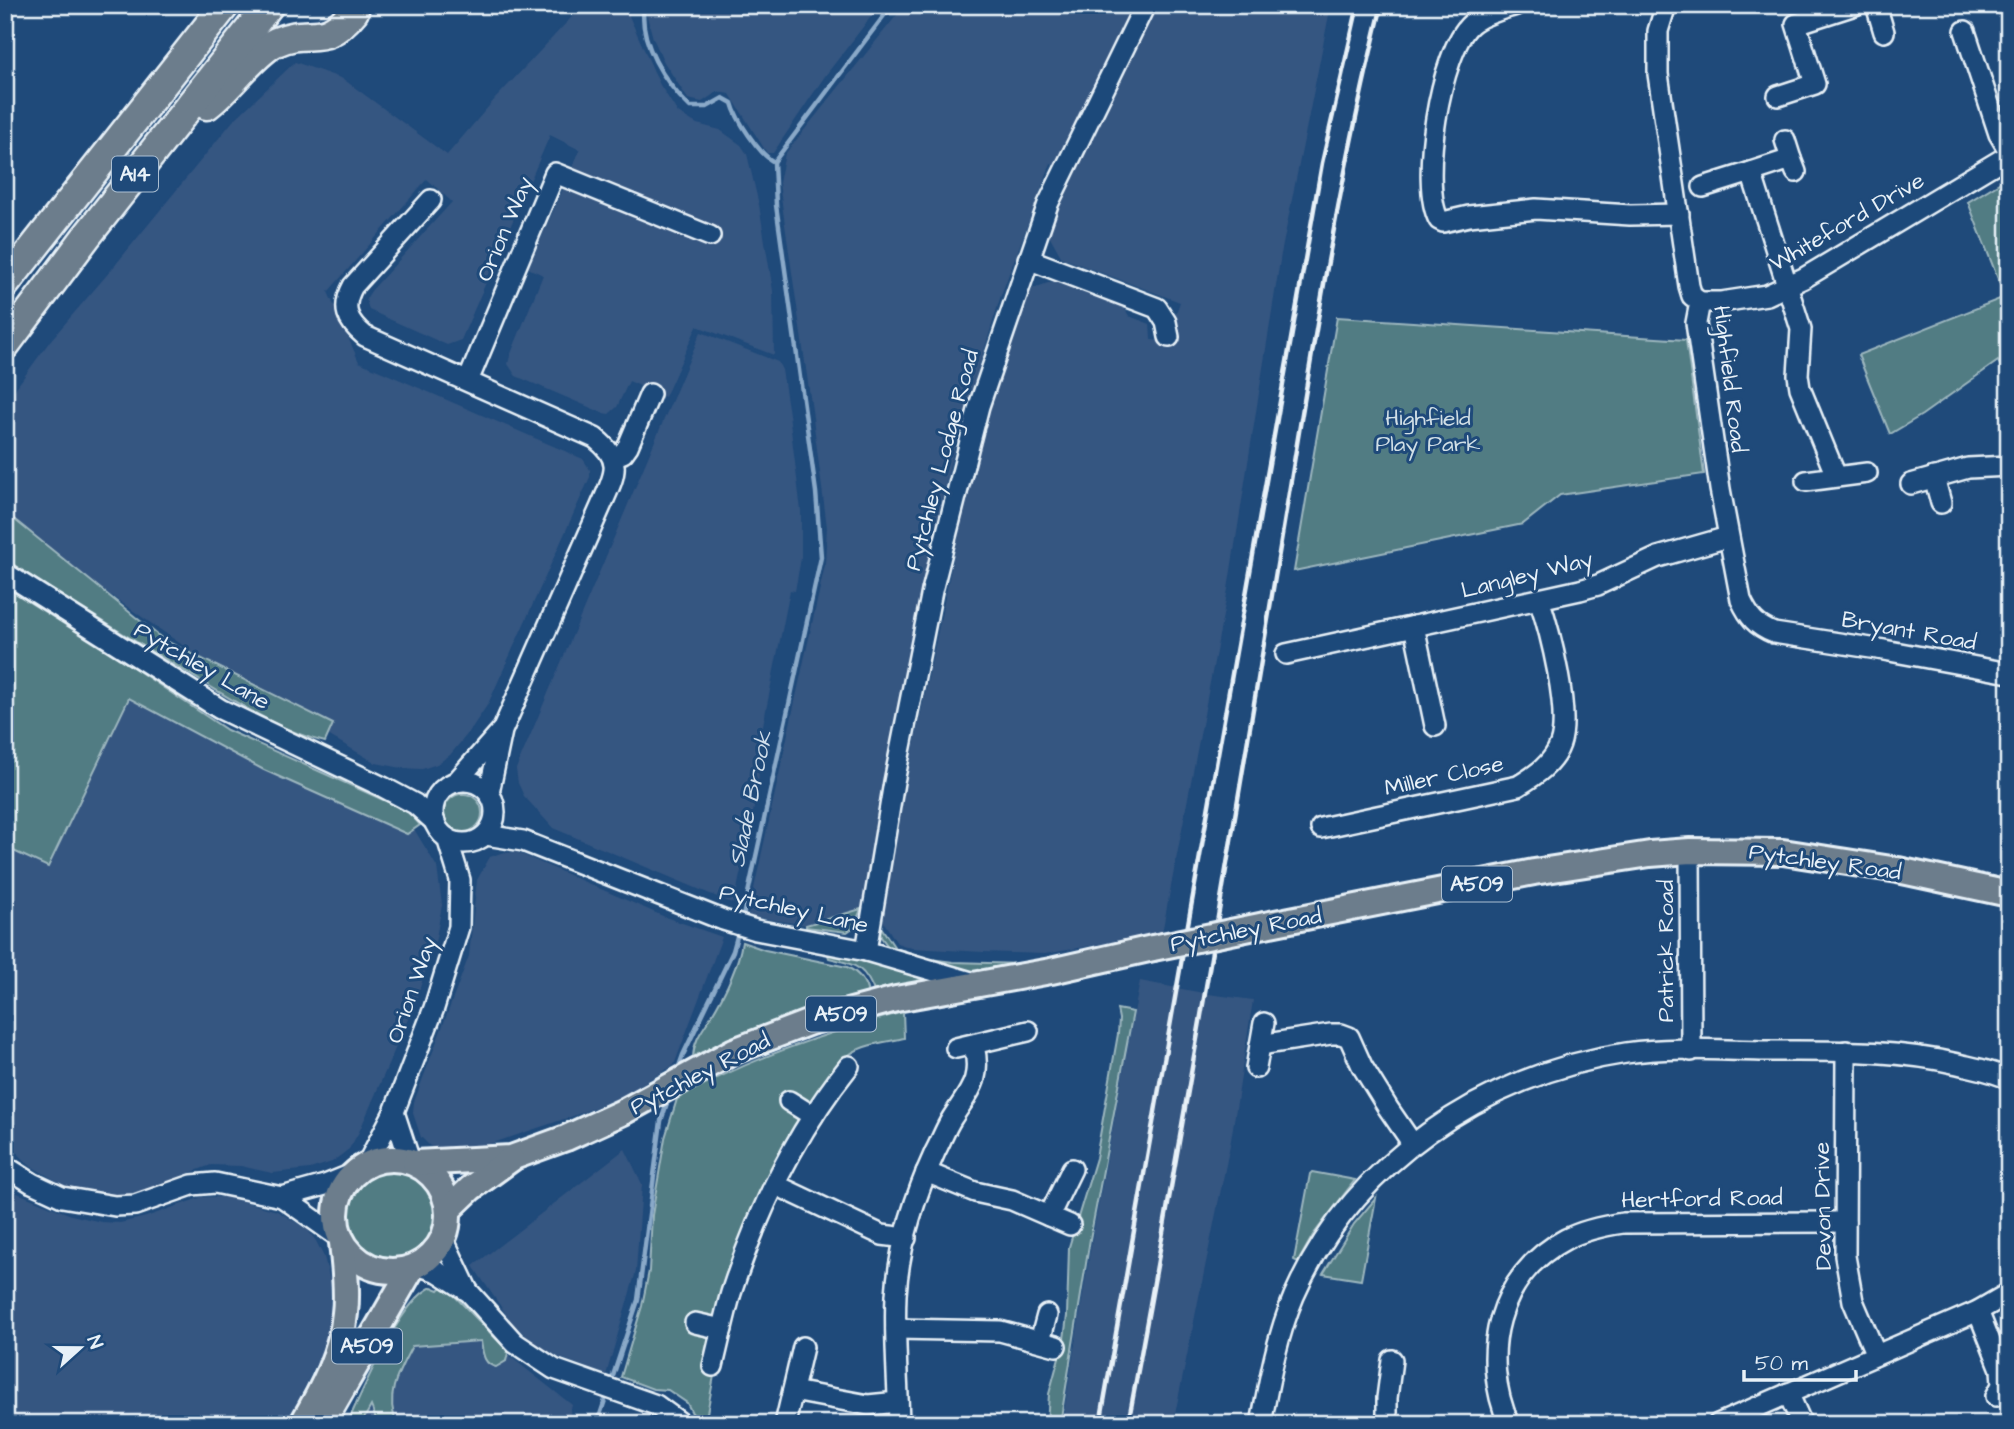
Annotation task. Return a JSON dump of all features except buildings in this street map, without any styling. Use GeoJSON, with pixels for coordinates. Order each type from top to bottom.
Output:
{"type":"FeatureCollection","features":[{"type":"Feature","properties":{"kind":"highway","name":"A14"},"geometry":{"type":"LineString","coordinates":[[5,284],[225,5]]}},
{"type":"Feature","properties":{"kind":"highway","name":"A14"},"geometry":{"type":"LineString","coordinates":[[5,345],[269,5]]}},
{"type":"Feature","properties":{"kind":"highway"},"geometry":{"type":"LineString","coordinates":[[169,132],[213,100],[272,43],[288,37],[326,35],[344,23],[354,11]]}},
{"type":"Feature","properties":{"kind":"main road","name":"Pytchley Road"},"geometry":{"type":"LineString","coordinates":[[448,1210],[471,1188],[511,1158],[566,1138],[643,1101],[734,1051],[810,1023],[896,999],[1534,872],[1650,854],[1690,851],[1783,852],[1898,870],[2009,894]]}},
{"type":"Feature","properties":{"kind":"main road","name":"A509"},"geometry":{"type":"LineString","coordinates":[[302,1424],[332,1364],[345,1314],[341,1240],[336,1224],[338,1197],[344,1184],[360,1169],[381,1159],[395,1158],[413,1162]]}},
{"type":"Feature","properties":{"kind":"main road","name":"Pytchley Road"},"geometry":{"type":"LineString","coordinates":[[413,1162],[511,1158]]}},
{"type":"Feature","properties":{"kind":"main road"},"geometry":{"type":"LineString","coordinates":[[413,1162],[438,1182],[446,1200],[448,1210],[443,1238]]}},
{"type":"Feature","properties":{"kind":"main road","name":"A509"},"geometry":{"type":"LineString","coordinates":[[322,1424],[414,1266],[432,1254],[443,1238]]}},
{"type":"Feature","properties":{"kind":"main road"},"geometry":{"type":"LineString","coordinates":[[341,1240],[355,1257],[372,1268],[392,1271],[414,1266]]}},
{"type":"Feature","properties":{"kind":"street","name":"Pytchley Lodge Road"},"geometry":{"type":"LineString","coordinates":[[866,951],[894,782],[932,592],[979,406],[1048,204],[1145,5]]}},
{"type":"Feature","properties":{"kind":"street"},"geometry":{"type":"LineString","coordinates":[[1516,5],[1481,11],[1462,35],[1438,104],[1433,128],[1432,183],[1435,214],[1439,220],[1443,222],[1469,216],[1536,209],[1630,215],[1679,214]]}},
{"type":"Feature","properties":{"kind":"street","name":"Highfield Road"},"geometry":{"type":"LineString","coordinates":[[1665,5],[1658,31],[1657,59],[1692,296],[1700,302],[1696,323],[1728,537],[1741,600],[1748,616],[1759,627],[1802,638]]}},
{"type":"Feature","properties":{"kind":"street"},"geometry":{"type":"LineString","coordinates":[[1778,96],[1815,83],[1796,24],[1834,8],[1855,5]]}},
{"type":"Feature","properties":{"kind":"street"},"geometry":{"type":"LineString","coordinates":[[1876,5],[1884,32]]}},
{"type":"Feature","properties":{"kind":"street"},"geometry":{"type":"LineString","coordinates":[[1965,31],[1999,134],[2009,153]]}},
{"type":"Feature","properties":{"kind":"street"},"geometry":{"type":"LineString","coordinates":[[1703,187],[1751,172],[1793,165],[1785,139]]}},
{"type":"Feature","properties":{"kind":"street","name":"Whiteford Drive"},"geometry":{"type":"LineString","coordinates":[[1700,302],[1721,302],[1767,295],[1786,287],[2009,153]]}},
{"type":"Feature","properties":{"kind":"street"},"geometry":{"type":"LineString","coordinates":[[1751,172],[1801,329],[1798,375],[1800,388],[1836,476]]}},
{"type":"Feature","properties":{"kind":"street","name":"Orion Way"},"geometry":{"type":"LineString","coordinates":[[468,381],[555,173],[710,236]]}},
{"type":"Feature","properties":{"kind":"street"},"geometry":{"type":"LineString","coordinates":[[431,200],[353,286],[346,299],[348,316],[354,327],[365,336],[595,438],[607,447],[613,457],[614,476],[502,731],[492,799],[495,816],[492,826],[483,837],[469,843],[458,843],[439,831],[433,811],[435,801],[502,731]]}},
{"type":"Feature","properties":{"kind":"street"},"geometry":{"type":"LineString","coordinates":[[1028,259],[1157,308],[1166,322],[1169,337]]}},
{"type":"Feature","properties":{"kind":"street"},"geometry":{"type":"LineString","coordinates":[[613,457],[623,453],[628,446],[650,394]]}},
{"type":"Feature","properties":{"kind":"street"},"geometry":{"type":"LineString","coordinates":[[1911,484],[1968,468],[2009,466]]}},
{"type":"Feature","properties":{"kind":"street"},"geometry":{"type":"LineString","coordinates":[[1806,481],[1867,473]]}},
{"type":"Feature","properties":{"kind":"street"},"geometry":{"type":"LineString","coordinates":[[1934,477],[1941,503]]}},
{"type":"Feature","properties":{"kind":"street","name":"Langley Way"},"geometry":{"type":"LineString","coordinates":[[1286,654],[1311,658],[1414,626],[1598,585],[1658,556],[1728,537]]}},
{"type":"Feature","properties":{"kind":"street","name":"Pytchley Lane"},"geometry":{"type":"LineString","coordinates":[[5,573],[220,709],[383,787],[415,804],[435,822]]}},
{"type":"Feature","properties":{"kind":"street","name":"Miller Close"},"geometry":{"type":"LineString","coordinates":[[1333,819],[1518,786],[1549,763],[1559,746],[1564,714],[1545,616],[1539,599]]}},
{"type":"Feature","properties":{"kind":"street"},"geometry":{"type":"LineString","coordinates":[[1414,626],[1426,715]]}},
{"type":"Feature","properties":{"kind":"street","name":"Bryant Road"},"geometry":{"type":"LineString","coordinates":[[1802,638],[2009,673]]}},
{"type":"Feature","properties":{"kind":"street"},"geometry":{"type":"LineString","coordinates":[[450,785],[468,781],[480,785],[492,799]]}},
{"type":"Feature","properties":{"kind":"street","name":"Pytchley Lane"},"geometry":{"type":"LineString","coordinates":[[383,787],[419,791],[450,785]]}},
{"type":"Feature","properties":{"kind":"street","name":"Pytchley Lane"},"geometry":{"type":"LineString","coordinates":[[492,799],[523,841]]}},
{"type":"Feature","properties":{"kind":"street","name":"Orion Way"},"geometry":{"type":"LineString","coordinates":[[460,880],[483,837]]}},
{"type":"Feature","properties":{"kind":"street","name":"Pytchley Lane"},"geometry":{"type":"LineString","coordinates":[[483,837],[523,841],[723,920],[756,930],[866,951],[980,984]]}},
{"type":"Feature","properties":{"kind":"street","name":"Orion Way"},"geometry":{"type":"LineString","coordinates":[[360,1169],[394,1112],[434,1008],[458,927],[460,880],[447,838]]}},
{"type":"Feature","properties":{"kind":"street","name":"Patrick Road"},"geometry":{"type":"LineString","coordinates":[[1690,851],[1691,1051]]}},
{"type":"Feature","properties":{"kind":"street"},"geometry":{"type":"LineString","coordinates":[[1256,1068],[1264,1023]]}},
{"type":"Feature","properties":{"kind":"street"},"geometry":{"type":"LineString","coordinates":[[899,1424],[897,1294],[906,1238],[926,1172],[950,1121],[973,1087],[977,1065],[965,1047],[1028,1031]]}},
{"type":"Feature","properties":{"kind":"street"},"geometry":{"type":"LineString","coordinates":[[1260,1045],[1331,1034],[1349,1037],[1362,1066],[1412,1143]]}},
{"type":"Feature","properties":{"kind":"street","name":"Devon Drive"},"geometry":{"type":"LineString","coordinates":[[1846,1051],[1847,1275],[1853,1301],[1876,1355]]}},
{"type":"Feature","properties":{"kind":"street"},"geometry":{"type":"LineString","coordinates":[[1261,1424],[1270,1375],[1294,1297],[1310,1266],[1350,1205],[1412,1143],[1484,1098],[1553,1070],[1627,1053],[1895,1052],[1986,1070],[2009,1079]]}},
{"type":"Feature","properties":{"kind":"street"},"geometry":{"type":"LineString","coordinates":[[713,1366],[731,1295],[748,1247],[776,1185],[813,1116],[849,1066]]}},
{"type":"Feature","properties":{"kind":"street"},"geometry":{"type":"LineString","coordinates":[[789,1101],[813,1116]]}},
{"type":"Feature","properties":{"kind":"street"},"geometry":{"type":"LineString","coordinates":[[394,1112],[413,1162]]}},
{"type":"Feature","properties":{"kind":"street"},"geometry":{"type":"LineString","coordinates":[[5,1166],[62,1197],[115,1206],[135,1205],[192,1185],[215,1183],[282,1197],[318,1220],[341,1240]]}},
{"type":"Feature","properties":{"kind":"street"},"geometry":{"type":"LineString","coordinates":[[282,1197],[325,1185],[360,1169]]}},
{"type":"Feature","properties":{"kind":"street"},"geometry":{"type":"LineString","coordinates":[[1049,1216],[1072,1169]]}},
{"type":"Feature","properties":{"kind":"street"},"geometry":{"type":"LineString","coordinates":[[926,1172],[975,1192],[1012,1200],[1070,1225]]}},
{"type":"Feature","properties":{"kind":"street"},"geometry":{"type":"LineString","coordinates":[[776,1185],[882,1236],[906,1238]]}},
{"type":"Feature","properties":{"kind":"street","name":"Hertford Road"},"geometry":{"type":"LineString","coordinates":[[1509,1424],[1501,1405],[1494,1356],[1504,1306],[1513,1286],[1530,1266],[1567,1239],[1594,1228],[1623,1223],[1845,1222]]}},
{"type":"Feature","properties":{"kind":"street"},"geometry":{"type":"LineString","coordinates":[[443,1238],[469,1292]]}},
{"type":"Feature","properties":{"kind":"street"},"geometry":{"type":"LineString","coordinates":[[414,1266],[438,1272],[469,1292],[515,1343],[554,1369],[656,1405],[682,1424]]}},
{"type":"Feature","properties":{"kind":"street"},"geometry":{"type":"LineString","coordinates":[[1718,1424],[1978,1311],[2009,1293]]}},
{"type":"Feature","properties":{"kind":"street"},"geometry":{"type":"LineString","coordinates":[[1978,1311],[2001,1369],[2002,1385],[1996,1396]]}},
{"type":"Feature","properties":{"kind":"street"},"geometry":{"type":"LineString","coordinates":[[896,1329],[1000,1331],[1048,1344],[1047,1315]]}},
{"type":"Feature","properties":{"kind":"street"},"geometry":{"type":"LineString","coordinates":[[695,1322],[722,1329]]}},
{"type":"Feature","properties":{"kind":"street"},"geometry":{"type":"LineString","coordinates":[[785,1424],[803,1347]]}},
{"type":"Feature","properties":{"kind":"street"},"geometry":{"type":"LineString","coordinates":[[1387,1424],[1392,1360]]}},
{"type":"Feature","properties":{"kind":"street"},"geometry":{"type":"LineString","coordinates":[[793,1391],[869,1405],[898,1402]]}},
{"type":"Feature","properties":{"kind":"street"},"geometry":{"type":"LineString","coordinates":[[1788,1392],[1802,1424]]}},
{"type":"Feature","properties":{"kind":"shaded area"},"geometry":{"type":"Polygon","coordinates":[[[583,5],[632,5],[629,16],[660,85],[678,113],[697,124],[720,130],[741,145],[747,154],[759,205],[773,291],[774,355],[697,326],[665,397],[629,381],[617,407],[609,414],[516,376],[508,364],[510,356],[543,275],[528,268],[580,150],[550,135],[461,340],[447,345],[369,310],[366,299],[371,291],[452,202],[427,179],[328,292],[359,362],[583,459],[590,470],[590,477],[488,704],[469,732],[450,755],[437,764],[422,769],[376,763],[230,678],[83,576],[5,512],[5,403],[50,341],[233,121],[295,62],[343,79],[447,155],[583,5]]]}},
{"type":"Feature","properties":{"kind":"shaded area"},"geometry":{"type":"Polygon","coordinates":[[[648,5],[880,5],[825,76],[773,153],[767,153],[730,94],[717,92],[702,102],[688,99],[664,62],[653,38],[647,16],[648,5]]]}},
{"type":"Feature","properties":{"kind":"shaded area"},"geometry":{"type":"Polygon","coordinates":[[[905,5],[1331,5],[1281,254],[1228,589],[1162,933],[1045,954],[983,952],[912,948],[897,943],[883,921],[906,783],[960,526],[986,420],[1028,290],[1054,281],[1122,305],[1129,316],[1150,324],[1151,340],[1180,342],[1181,335],[1174,319],[1180,302],[1062,258],[1048,233],[1071,172],[1051,163],[1001,295],[953,453],[914,622],[861,909],[806,925],[748,916],[825,565],[827,527],[779,183],[785,154],[905,5]]]}},
{"type":"Feature","properties":{"kind":"shaded area"},"geometry":{"type":"Polygon","coordinates":[[[701,332],[778,362],[782,370],[789,414],[801,511],[801,558],[795,591],[790,590],[761,735],[758,788],[734,904],[553,828],[524,796],[516,769],[701,332]]]}},
{"type":"Feature","properties":{"kind":"shaded area"},"geometry":{"type":"Polygon","coordinates":[[[129,698],[414,829],[437,867],[442,905],[436,938],[415,1003],[359,1132],[349,1149],[332,1162],[310,1169],[272,1173],[241,1166],[211,1165],[119,1199],[74,1191],[29,1165],[15,1150],[5,1133],[5,1076],[9,1066],[5,1065],[5,847],[48,867],[129,698]]]}},
{"type":"Feature","properties":{"kind":"shaded area"},"geometry":{"type":"Polygon","coordinates":[[[516,852],[665,917],[722,937],[674,1065],[616,1099],[576,1115],[490,1144],[454,1150],[439,1149],[430,1146],[421,1137],[413,1113],[414,1102],[469,956],[477,880],[490,857],[516,852]]]}},
{"type":"Feature","properties":{"kind":"shaded area"},"geometry":{"type":"Polygon","coordinates":[[[1140,981],[1253,1000],[1231,1140],[1173,1424],[1062,1424],[1092,1239],[1140,981]]]}},
{"type":"Feature","properties":{"kind":"shaded area"},"geometry":{"type":"Polygon","coordinates":[[[625,1149],[642,1184],[636,1271],[606,1375],[558,1357],[533,1342],[512,1323],[473,1266],[625,1149]]]}},
{"type":"Feature","properties":{"kind":"shaded area"},"geometry":{"type":"Polygon","coordinates":[[[5,1188],[71,1215],[120,1223],[146,1217],[202,1197],[227,1197],[277,1211],[307,1229],[324,1257],[330,1280],[330,1322],[326,1343],[293,1411],[279,1424],[5,1424],[5,1188]]]}},
{"type":"Feature","properties":{"kind":"shaded area"},"geometry":{"type":"Polygon","coordinates":[[[421,1323],[484,1336],[572,1405],[567,1424],[357,1424],[421,1323]]]}},
{"type":"Feature","properties":{"kind":"green space"},"geometry":{"type":"Polygon","coordinates":[[[2009,177],[2009,383],[1998,361],[1922,415],[1890,434],[1858,355],[2005,297],[1968,202],[2009,177]]]}},
{"type":"Feature","properties":{"kind":"green space","name":"Highfield Play Park"},"geometry":{"type":"Polygon","coordinates":[[[1337,317],[1686,340],[1704,474],[1560,495],[1523,524],[1294,571],[1337,317]]]}},
{"type":"Feature","properties":{"kind":"green space"},"geometry":{"type":"Polygon","coordinates":[[[5,512],[164,640],[333,724],[325,742],[292,731],[242,706],[5,559],[5,512]]]}},
{"type":"Feature","properties":{"kind":"green space"},"geometry":{"type":"Polygon","coordinates":[[[5,587],[227,730],[408,811],[420,825],[407,834],[264,770],[129,698],[48,867],[5,847],[5,587]]]}},
{"type":"Feature","properties":{"kind":"green space"},"geometry":{"type":"Polygon","coordinates":[[[463,794],[477,799],[482,813],[477,827],[463,832],[449,827],[444,813],[449,799],[463,794]]]}},
{"type":"Feature","properties":{"kind":"green space"},"geometry":{"type":"Polygon","coordinates":[[[861,909],[854,927],[847,932],[806,927],[806,925],[861,909]]]}},
{"type":"Feature","properties":{"kind":"green space"},"geometry":{"type":"Polygon","coordinates":[[[879,924],[895,948],[930,959],[1023,964],[976,974],[890,949],[881,937],[879,924]]]}},
{"type":"Feature","properties":{"kind":"green space"},"geometry":{"type":"Polygon","coordinates":[[[742,942],[765,950],[847,967],[862,978],[868,996],[705,1059],[702,1052],[693,1057],[699,1036],[730,981],[742,942]]]}},
{"type":"Feature","properties":{"kind":"green space"},"geometry":{"type":"Polygon","coordinates":[[[827,952],[857,957],[939,981],[876,996],[864,973],[854,965],[829,958],[827,952]]]}},
{"type":"Feature","properties":{"kind":"green space"},"geometry":{"type":"Polygon","coordinates":[[[1117,1009],[1133,1012],[1090,1239],[1060,1424],[1047,1424],[1049,1394],[1064,1339],[1067,1316],[1069,1247],[1096,1158],[1118,1034],[1117,1009]]]}},
{"type":"Feature","properties":{"kind":"green space"},"geometry":{"type":"Polygon","coordinates":[[[903,1012],[904,1038],[869,1046],[850,1054],[839,1066],[826,1089],[814,1100],[806,1103],[721,1312],[707,1333],[716,1365],[705,1424],[692,1413],[687,1403],[668,1390],[653,1389],[621,1377],[642,1306],[649,1271],[652,1215],[665,1138],[677,1099],[731,1071],[787,1048],[903,1012]]]}},
{"type":"Feature","properties":{"kind":"green space"},"geometry":{"type":"Polygon","coordinates":[[[392,1168],[410,1172],[425,1182],[435,1197],[439,1215],[435,1233],[425,1248],[410,1258],[392,1262],[374,1258],[359,1248],[349,1233],[345,1215],[349,1197],[359,1182],[374,1172],[392,1168]]]}},
{"type":"Feature","properties":{"kind":"green space"},"geometry":{"type":"Polygon","coordinates":[[[1312,1172],[1355,1180],[1313,1235],[1298,1262],[1294,1260],[1312,1172]]]}},
{"type":"Feature","properties":{"kind":"green space"},"geometry":{"type":"Polygon","coordinates":[[[1376,1198],[1361,1280],[1323,1274],[1354,1224],[1376,1198]]]}},
{"type":"Feature","properties":{"kind":"green space"},"geometry":{"type":"Polygon","coordinates":[[[444,1285],[505,1348],[508,1353],[506,1361],[496,1367],[488,1363],[481,1341],[412,1346],[398,1374],[393,1393],[393,1413],[397,1424],[378,1424],[371,1406],[361,1424],[347,1424],[383,1348],[407,1309],[432,1287],[439,1290],[444,1285]]]}},
{"type":"Feature","properties":{"kind":"waterway","name":"Slade Brook"},"geometry":{"type":"LineString","coordinates":[[644,5],[643,19],[649,47],[671,86],[690,107],[707,107],[723,98],[732,103],[749,136],[774,162],[776,205],[816,492],[821,557],[742,921]]}},
{"type":"Feature","properties":{"kind":"waterway","name":"Slade Brook"},"geometry":{"type":"LineString","coordinates":[[774,162],[892,5]]}},
{"type":"Feature","properties":{"kind":"waterway","name":"Slade Brook"},"geometry":{"type":"LineString","coordinates":[[677,1072],[733,951],[739,929]]}},
{"type":"Feature","properties":{"kind":"waterway","name":"Slade Brook"},"geometry":{"type":"LineString","coordinates":[[611,1382],[638,1300],[661,1121],[669,1097]]}},
{"type":"Feature","properties":{"kind":"waterway","name":"Slade Brook"},"geometry":{"type":"LineString","coordinates":[[597,1424],[607,1394]]}},
{"type":"Feature","properties":{"kind":"railway"},"geometry":{"type":"LineString","coordinates":[[1100,1424],[1322,163],[1358,5]]}},
{"type":"Feature","properties":{"kind":"railway"},"geometry":{"type":"LineString","coordinates":[[1128,1424],[1203,1006],[1322,296],[1349,150],[1382,5]]}}]}
